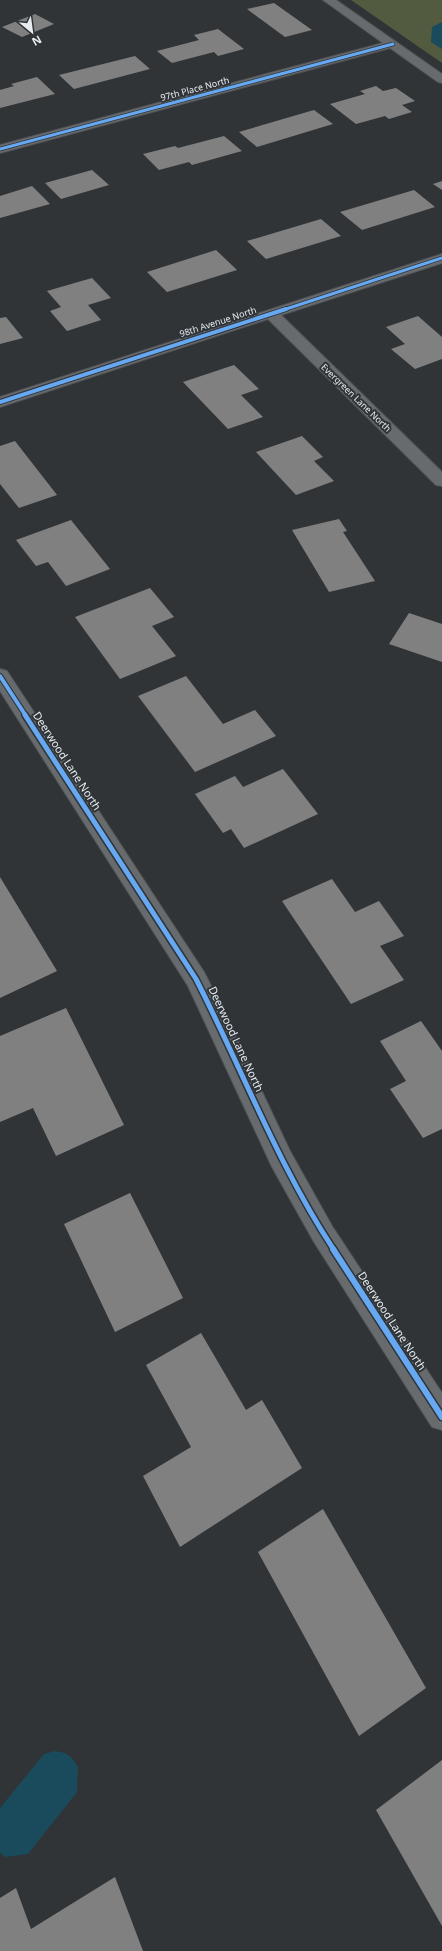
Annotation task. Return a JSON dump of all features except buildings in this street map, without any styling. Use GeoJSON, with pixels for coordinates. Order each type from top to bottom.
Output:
{"type":"FeatureCollection","features":[{"type":"Feature","properties":{"kind":"street"},"geometry":{"type":"LineString","coordinates":[[329,0],[442,79]]}},
{"type":"Feature","properties":{"kind":"street","name":"97th Place North"},"geometry":{"type":"LineString","coordinates":[[0,150],[393,44]]}},
{"type":"Feature","properties":{"kind":"street","name":"98th Avenue North"},"geometry":{"type":"LineString","coordinates":[[0,402],[442,258]]}},
{"type":"Feature","properties":{"kind":"street","name":"Evergreen Lane North"},"geometry":{"type":"LineString","coordinates":[[271,314],[442,481]]}},
{"type":"Feature","properties":{"kind":"street","name":"Deerwood Lane North"},"geometry":{"type":"LineString","coordinates":[[0,676],[196,979],[216,1018],[281,1159],[319,1227],[442,1417]]}},
{"type":"Feature","properties":{"kind":"green space"},"geometry":{"type":"Polygon","coordinates":[[[351,0],[442,0],[442,63],[351,0]]]}},
{"type":"Feature","properties":{"kind":"water"},"geometry":{"type":"Polygon","coordinates":[[[442,22],[442,49],[431,42],[432,27],[442,22]]]}},
{"type":"Feature","properties":{"kind":"water"},"geometry":{"type":"Polygon","coordinates":[[[55,1751],[65,1753],[72,1758],[78,1767],[77,1792],[28,1854],[5,1857],[0,1853],[0,1808],[44,1754],[55,1751]]]}},
{"type":"Feature","properties":{"kind":"cycle path"},"geometry":{"type":"LineString","coordinates":[[0,149],[393,44]]}},
{"type":"Feature","properties":{"kind":"cycle path"},"geometry":{"type":"LineString","coordinates":[[0,402],[442,258]]}},
{"type":"Feature","properties":{"kind":"cycle path"},"geometry":{"type":"LineString","coordinates":[[0,676],[196,979],[216,1018],[281,1159],[323,1234],[442,1417]]}}]}
